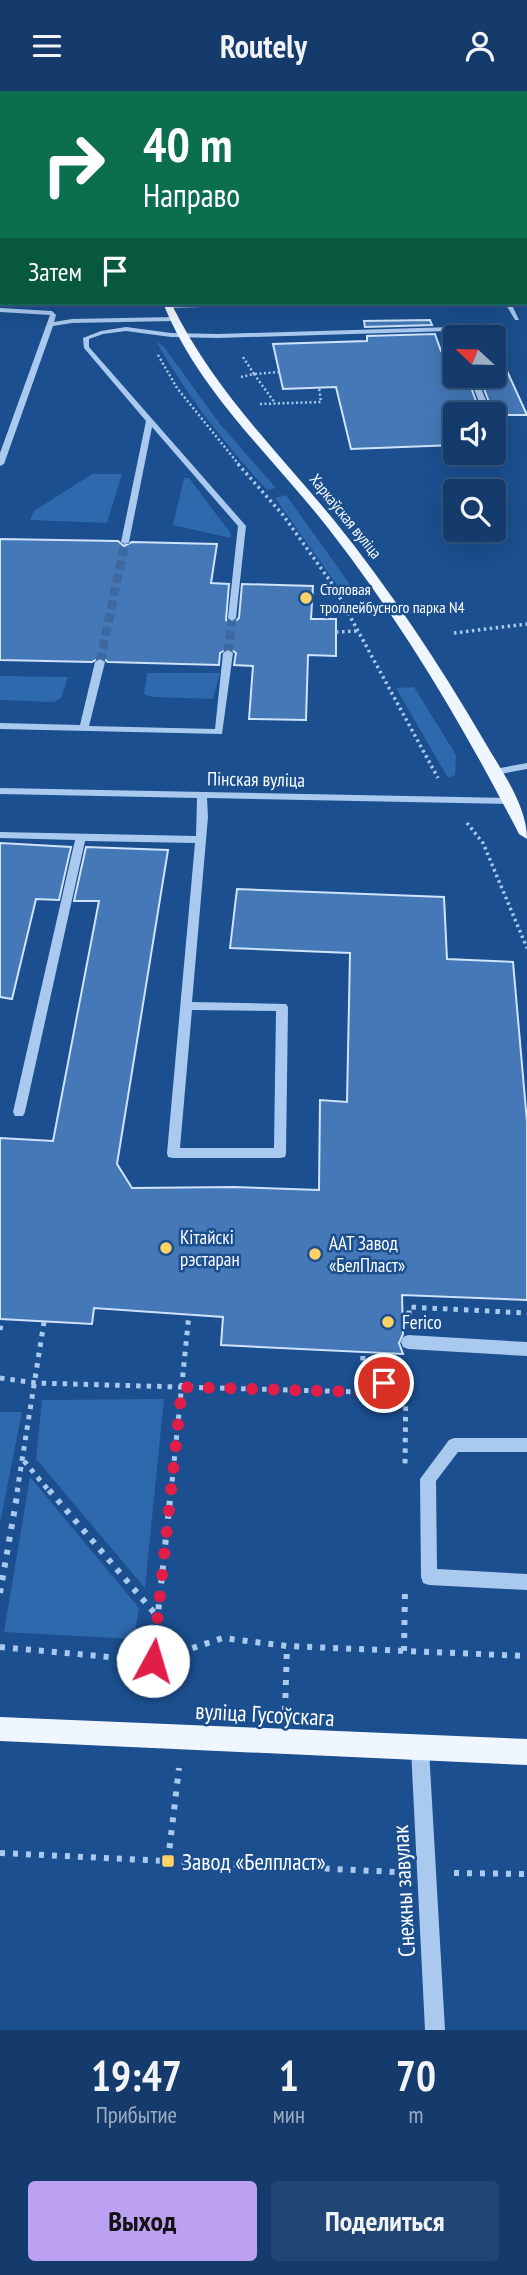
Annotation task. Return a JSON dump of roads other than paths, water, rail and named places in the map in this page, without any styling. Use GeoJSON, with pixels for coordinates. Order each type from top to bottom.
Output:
{"type":"FeatureCollection","features":[{"type":"Feature","properties":{"kind":"main road","name":"Харкаўская вуліца"},"geometry":{"type":"LineString","coordinates":[[167,305],[181,336],[236,414],[330,521],[380,587],[495,772],[527,834]]}},
{"type":"Feature","properties":{"kind":"main road","name":"вуліца Гусоўскага"},"geometry":{"type":"LineString","coordinates":[[0,1729],[527,1752]]}},
{"type":"Feature","properties":{"kind":"street"},"geometry":{"type":"LineString","coordinates":[[509,305],[517,319]]}},
{"type":"Feature","properties":{"kind":"street"},"geometry":{"type":"LineString","coordinates":[[0,310],[50,312],[53,315],[0,464]]}},
{"type":"Feature","properties":{"kind":"street"},"geometry":{"type":"LineString","coordinates":[[50,325],[72,321],[174,320]]}},
{"type":"Feature","properties":{"kind":"street"},"geometry":{"type":"LineString","coordinates":[[232,618],[242,526],[86,347],[86,338],[101,332],[143,329],[181,336],[443,329]]}},
{"type":"Feature","properties":{"kind":"street"},"geometry":{"type":"LineString","coordinates":[[0,726],[219,733],[228,653]]}},
{"type":"Feature","properties":{"kind":"street"},"geometry":{"type":"LineString","coordinates":[[83,728],[100,662]]}},
{"type":"Feature","properties":{"kind":"street"},"geometry":{"type":"LineString","coordinates":[[495,772],[527,766]]}},
{"type":"Feature","properties":{"kind":"street","name":"Пінская вуліца"},"geometry":{"type":"LineString","coordinates":[[0,791],[511,801]]}},
{"type":"Feature","properties":{"kind":"street"},"geometry":{"type":"LineString","coordinates":[[186,1006],[282,1007],[280,1153],[173,1153],[186,1006],[201,840],[202,795]]}},
{"type":"Feature","properties":{"kind":"street"},"geometry":{"type":"LineString","coordinates":[[0,835],[201,840]]}},
{"type":"Feature","properties":{"kind":"street"},"geometry":{"type":"LineString","coordinates":[[19,1112],[81,837]]}},
{"type":"Feature","properties":{"kind":"street"},"geometry":{"type":"LineString","coordinates":[[527,1445],[454,1445],[428,1479],[429,1577],[527,1582]]}},
{"type":"Feature","properties":{"kind":"street","name":"Снежны завулак"},"geometry":{"type":"LineString","coordinates":[[419,1749],[435,2030]]}},
{"type":"Feature","properties":{"kind":"lane"},"geometry":{"type":"LineString","coordinates":[[125,541],[150,420]]}},
{"type":"Feature","properties":{"kind":"lane"},"geometry":{"type":"LineString","coordinates":[[408,1342],[527,1349]]}},
{"type":"Feature","properties":{"kind":"tunnel"},"geometry":{"type":"LineString","coordinates":[[100,662],[125,542]]}},
{"type":"Feature","properties":{"kind":"tunnel"},"geometry":{"type":"LineString","coordinates":[[228,653],[232,618]]}},
{"type":"Feature","properties":{"kind":"place","name":"Столовая троллейбусного парка N4"},"geometry":{"type":"Point","coordinates":[306,598]}},
{"type":"Feature","properties":{"kind":"place","name":"Кітайскі рэстаран"},"geometry":{"type":"Point","coordinates":[166,1248]}},
{"type":"Feature","properties":{"kind":"place","name":"ААТ Завод «БелПласт»"},"geometry":{"type":"Point","coordinates":[315,1254]}},
{"type":"Feature","properties":{"kind":"place","name":"Ferico"},"geometry":{"type":"Point","coordinates":[388,1322]}},
{"type":"Feature","properties":{"kind":"place","name":"Завод «Белпласт»"},"geometry":{"type":"Point","coordinates":[168,1861]}}]}
